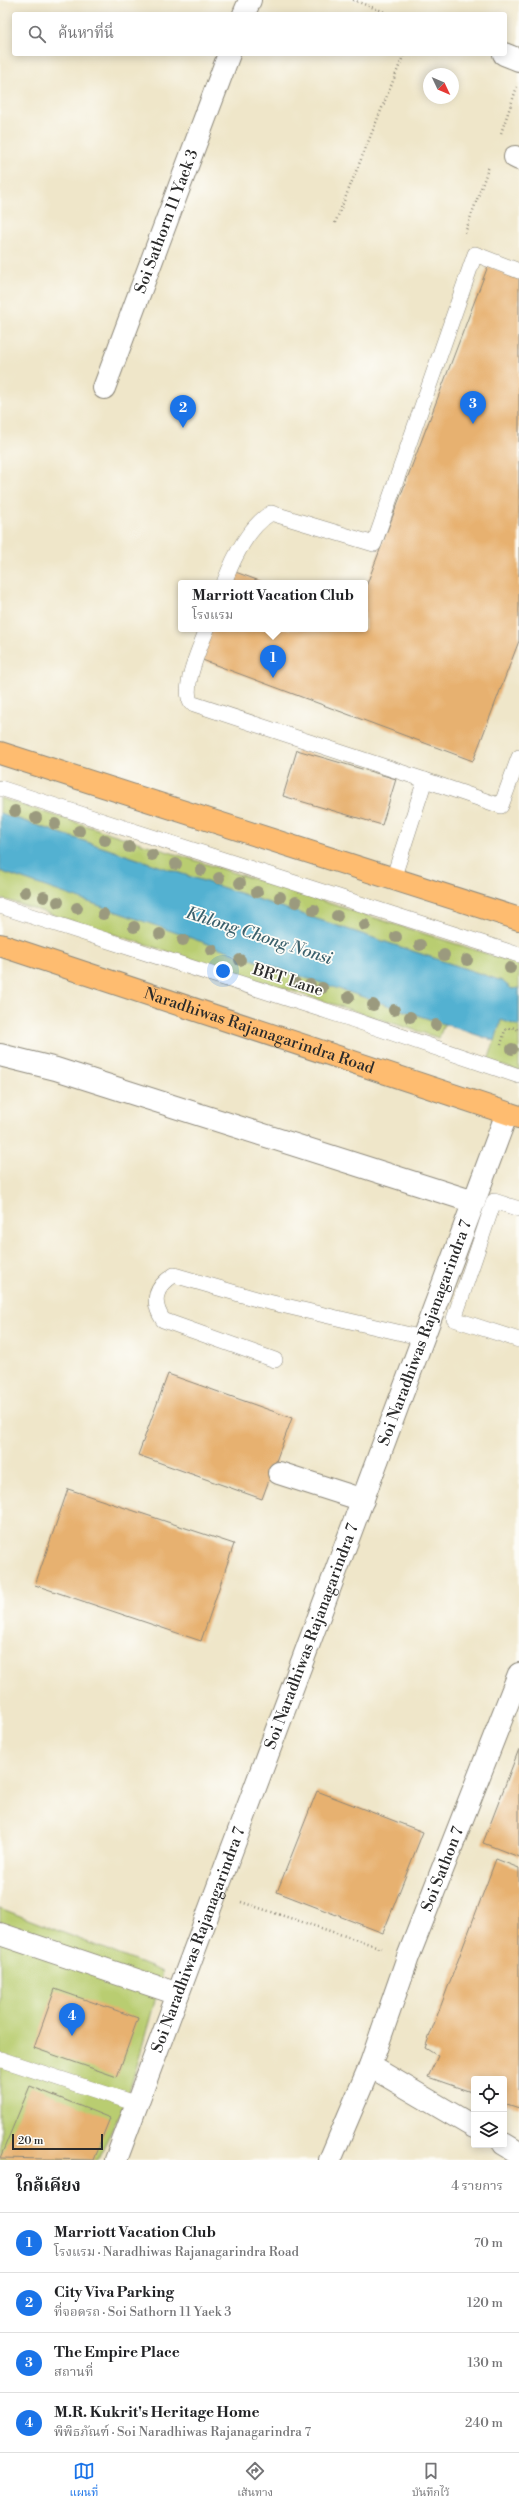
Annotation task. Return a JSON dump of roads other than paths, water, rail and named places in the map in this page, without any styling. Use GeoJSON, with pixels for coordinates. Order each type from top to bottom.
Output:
{"type":"FeatureCollection","features":[{"type":"Feature","properties":{"kind":"main road"},"geometry":{"type":"LineString","coordinates":[[0,753],[519,919]]}},
{"type":"Feature","properties":{"kind":"main road","name":"Naradhiwas Rajanagarindra Road"},"geometry":{"type":"LineString","coordinates":[[0,945],[513,1115]]}},
{"type":"Feature","properties":{"kind":"street"},"geometry":{"type":"LineString","coordinates":[[245,12],[250,0]]}},
{"type":"Feature","properties":{"kind":"street"},"geometry":{"type":"LineString","coordinates":[[507,55],[519,60]]}},
{"type":"Feature","properties":{"kind":"street","name":"Soi Sathorn 11 Yaek 3"},"geometry":{"type":"LineString","coordinates":[[104,388],[228,56]]}},
{"type":"Feature","properties":{"kind":"street"},"geometry":{"type":"LineString","coordinates":[[0,1055],[56,1069],[474,1202]]}},
{"type":"Feature","properties":{"kind":"street","name":"Soi Naradhiwas Rajanagarindra 7"},"geometry":{"type":"LineString","coordinates":[[116,2160],[474,1202],[513,1115]]}},
{"type":"Feature","properties":{"kind":"street"},"geometry":{"type":"LineString","coordinates":[[279,1473],[363,1500]]}},
{"type":"Feature","properties":{"kind":"street","name":"Soi Sathon 7"},"geometry":{"type":"LineString","coordinates":[[330,2160],[370,2066],[408,1957],[519,1674]]}},
{"type":"Feature","properties":{"kind":"street"},"geometry":{"type":"LineString","coordinates":[[0,1934],[178,1994]]}},
{"type":"Feature","properties":{"kind":"street"},"geometry":{"type":"LineString","coordinates":[[370,2066],[471,2125]]}},
{"type":"Feature","properties":{"kind":"street"},"geometry":{"type":"LineString","coordinates":[[507,2146],[519,2153]]}},
{"type":"Feature","properties":{"kind":"lane"},"geometry":{"type":"LineString","coordinates":[[225,580],[232,563],[262,518],[271,513],[374,544],[475,254],[519,271]]}},
{"type":"Feature","properties":{"kind":"lane"},"geometry":{"type":"LineString","coordinates":[[206,632],[194,663],[187,694],[191,703],[501,806],[519,757]]}},
{"type":"Feature","properties":{"kind":"lane"},"geometry":{"type":"LineString","coordinates":[[393,879],[425,780]]}},
{"type":"Feature","properties":{"kind":"lane"},"geometry":{"type":"LineString","coordinates":[[0,788],[519,955]]}},
{"type":"Feature","properties":{"kind":"lane","name":"BRT Lane"},"geometry":{"type":"LineString","coordinates":[[0,906],[345,1017],[519,1076]]}},
{"type":"Feature","properties":{"kind":"lane"},"geometry":{"type":"LineString","coordinates":[[519,1209],[494,1200],[454,1318],[519,1340]]}},
{"type":"Feature","properties":{"kind":"lane"},"geometry":{"type":"LineString","coordinates":[[275,1360],[163,1320],[155,1308],[156,1296],[163,1282],[174,1275],[260,1300],[423,1338]]}},
{"type":"Feature","properties":{"kind":"lane"},"geometry":{"type":"LineString","coordinates":[[0,2059],[137,2104]]}},
{"type":"Feature","properties":{"kind":"water","name":"Khlong Chong Nonsi"},"geometry":{"type":"Polygon","coordinates":[[[0,813],[502,981],[512,989],[519,988],[519,1026],[501,1020],[495,1041],[291,973],[0,871],[0,813]]]}},
{"type":"Feature","properties":{"kind":"place","name":"The Empire Place"},"geometry":{"type":"Point","coordinates":[473,424]}},
{"type":"Feature","properties":{"kind":"place","name":"City Viva Parking"},"geometry":{"type":"Point","coordinates":[183,428]}},
{"type":"Feature","properties":{"kind":"place","name":"Marriott Vacation Club"},"geometry":{"type":"Point","coordinates":[273,678]}},
{"type":"Feature","properties":{"kind":"place","name":"M.R. Kukrit's Heritage Home"},"geometry":{"type":"Point","coordinates":[72,2036]}}]}
